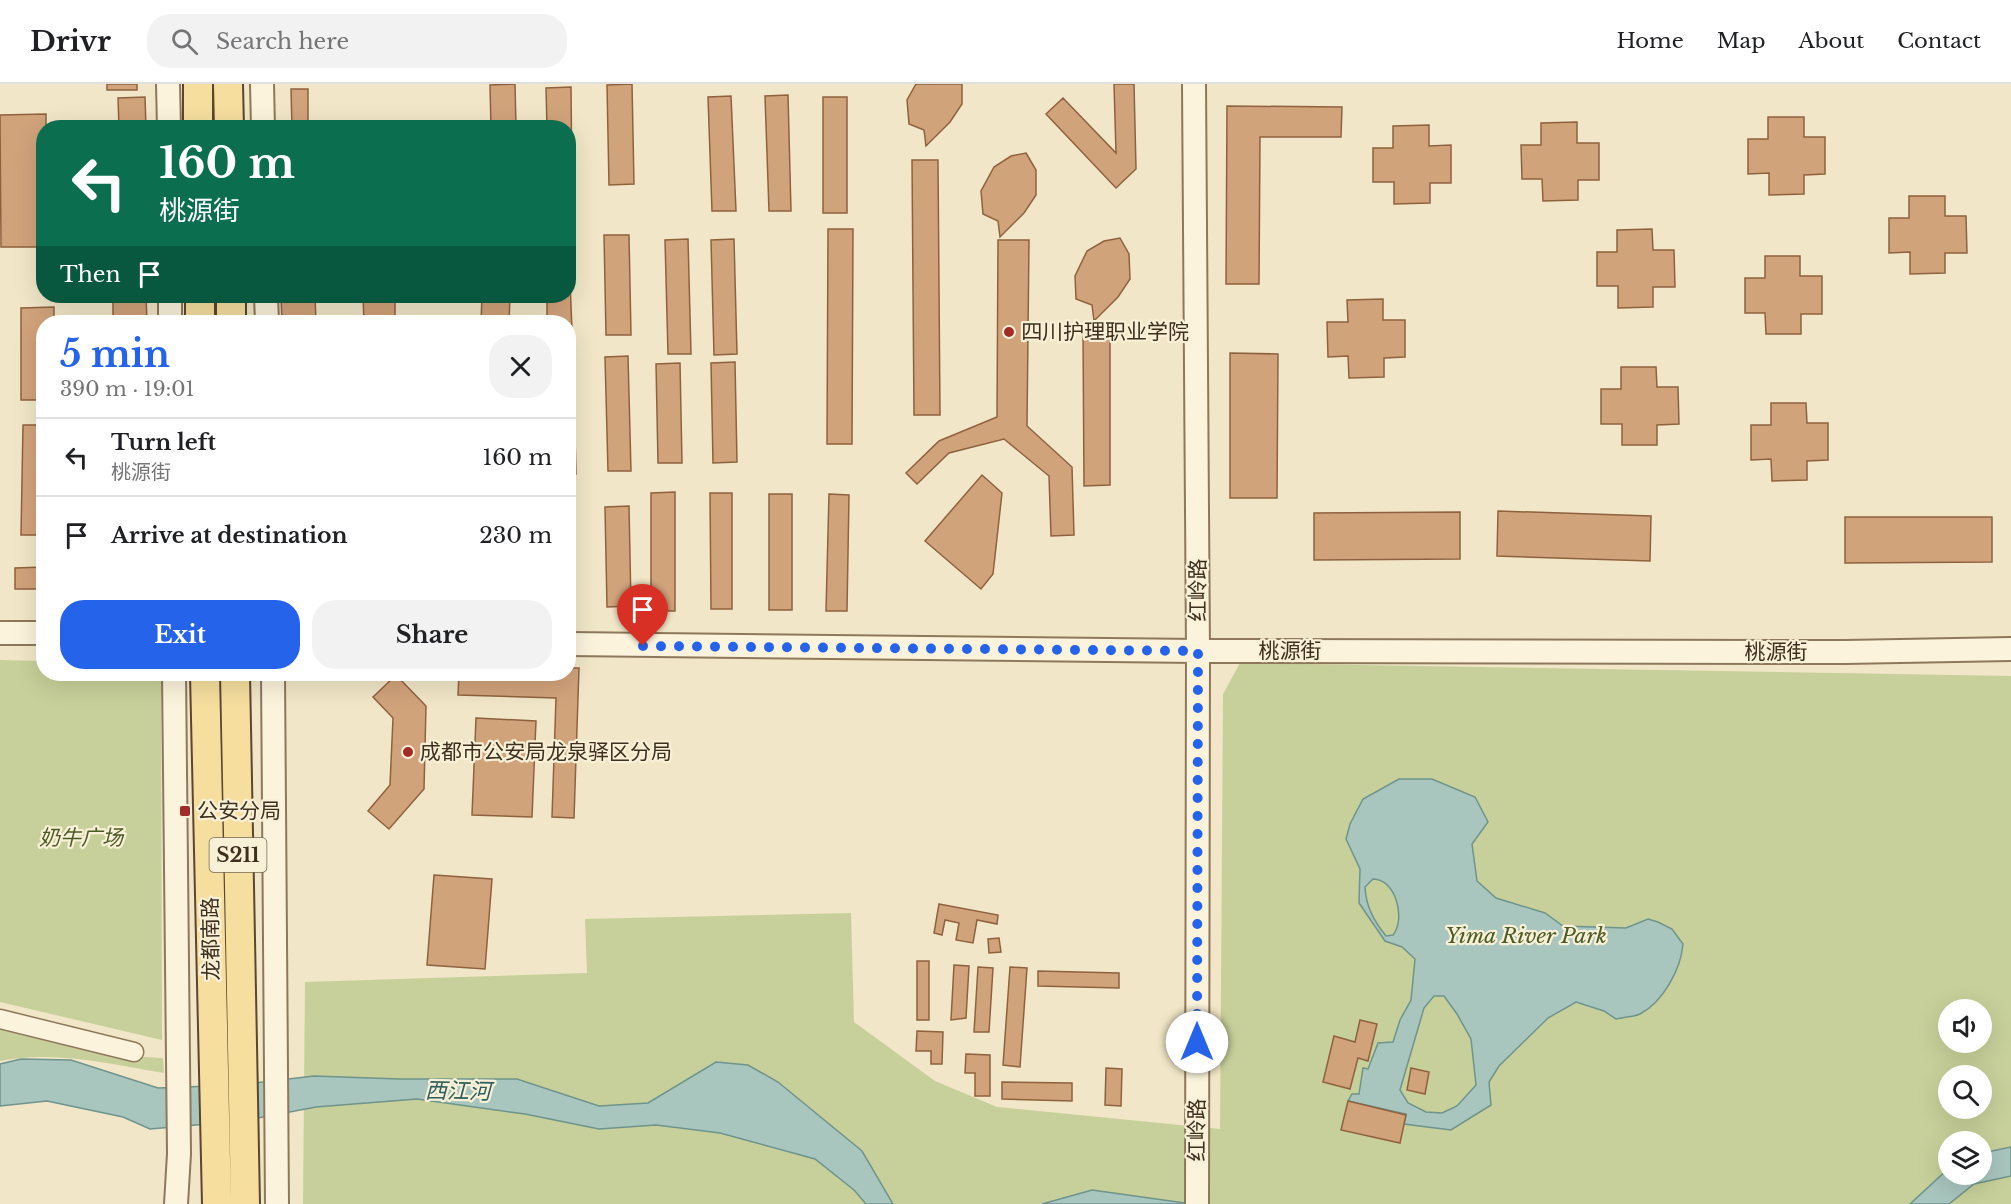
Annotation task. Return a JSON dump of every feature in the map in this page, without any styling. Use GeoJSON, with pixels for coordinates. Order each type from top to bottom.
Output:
{"type":"FeatureCollection","features":[{"type":"Feature","properties":{"kind":"main road"},"geometry":{"type":"LineString","coordinates":[[198,84],[198,120]]}},
{"type":"Feature","properties":{"kind":"main road"},"geometry":{"type":"LineString","coordinates":[[228,84],[229,120]]}},
{"type":"Feature","properties":{"kind":"main road","name":"龙都南路"},"geometry":{"type":"LineString","coordinates":[[205,681],[213,1036],[230,1156],[245,1204]]}},
{"type":"Feature","properties":{"kind":"main road","name":"龙都南路"},"geometry":{"type":"LineString","coordinates":[[217,1204],[230,1156],[242,1037],[235,681]]}},
{"type":"Feature","properties":{"kind":"street"},"geometry":{"type":"LineString","coordinates":[[168,84],[168,120]]}},
{"type":"Feature","properties":{"kind":"street"},"geometry":{"type":"LineString","coordinates":[[262,84],[263,120]]}},
{"type":"Feature","properties":{"kind":"street","name":"红岭路"},"geometry":{"type":"LineString","coordinates":[[1194,84],[1198,651],[1197,1195]]}},
{"type":"Feature","properties":{"kind":"street"},"geometry":{"type":"LineString","coordinates":[[0,633],[36,633]]}},
{"type":"Feature","properties":{"kind":"street","name":"桃源街"},"geometry":{"type":"LineString","coordinates":[[576,644],[1198,651],[1845,652],[2011,649]]}},
{"type":"Feature","properties":{"kind":"street"},"geometry":{"type":"LineString","coordinates":[[174,681],[178,1035],[176,1204]]}},
{"type":"Feature","properties":{"kind":"street"},"geometry":{"type":"LineString","coordinates":[[273,681],[277,1204]]}},
{"type":"Feature","properties":{"kind":"street"},"geometry":{"type":"LineString","coordinates":[[0,1018],[134,1052]]}},
{"type":"Feature","properties":{"kind":"green space","name":"奶牛广场"},"geometry":{"type":"Polygon","coordinates":[[[0,660],[36,661],[36,681],[161,681],[162,1040],[0,1002],[0,660]]]}},
{"type":"Feature","properties":{"kind":"green space","name":"Yima River Park"},"geometry":{"type":"Polygon","coordinates":[[[1240,663],[2011,676],[2011,1204],[303,1204],[305,982],[587,973],[585,919],[851,913],[854,1022],[935,1081],[997,1107],[1220,1129],[1223,694],[1240,663]]]}},
{"type":"Feature","properties":{"kind":"green space"},"geometry":{"type":"Polygon","coordinates":[[[0,1026],[109,1055],[163,1058],[164,1073],[103,1062],[61,1058],[20,1058],[0,1061],[0,1026]]]}},
{"type":"Feature","properties":{"kind":"water"},"geometry":{"type":"Polygon","coordinates":[[[1399,779],[1432,779],[1475,797],[1488,822],[1472,844],[1477,881],[1496,898],[1545,913],[1563,926],[1626,928],[1648,919],[1658,922],[1672,929],[1683,944],[1675,974],[1656,1002],[1640,1014],[1616,1019],[1604,1011],[1576,1002],[1548,1018],[1499,1066],[1489,1082],[1491,1105],[1451,1130],[1404,1124],[1406,1114],[1348,1101],[1352,1094],[1359,1094],[1363,1068],[1368,1069],[1378,1043],[1393,1042],[1400,1020],[1411,1000],[1415,959],[1402,947],[1385,941],[1359,903],[1360,869],[1346,839],[1350,824],[1363,799],[1399,779]],[[1373,879],[1365,887],[1369,907],[1386,936],[1393,935],[1399,920],[1397,901],[1388,886],[1373,879]],[[1434,996],[1424,1008],[1400,1090],[1408,1103],[1426,1112],[1442,1113],[1457,1106],[1476,1085],[1471,1039],[1444,996],[1434,996]]]}},
{"type":"Feature","properties":{"kind":"water","name":"西江河"},"geometry":{"type":"Polygon","coordinates":[[[21,1059],[71,1060],[158,1088],[238,1085],[314,1076],[517,1079],[599,1106],[648,1103],[716,1062],[748,1065],[778,1082],[862,1151],[893,1204],[866,1204],[854,1190],[815,1159],[720,1133],[656,1125],[599,1129],[525,1114],[417,1099],[316,1107],[242,1121],[150,1129],[123,1117],[47,1101],[0,1106],[0,1064],[21,1059]]]}},
{"type":"Feature","properties":{"kind":"water"},"geometry":{"type":"Polygon","coordinates":[[[2011,1147],[2011,1176],[1992,1180],[1992,1151],[2011,1147]]]}},
{"type":"Feature","properties":{"kind":"water"},"geometry":{"type":"Polygon","coordinates":[[[1938,1178],[1938,1185],[1973,1185],[1949,1204],[1910,1204],[1938,1178]]]}},
{"type":"Feature","properties":{"kind":"water"},"geometry":{"type":"Polygon","coordinates":[[[1092,1190],[1192,1204],[1042,1204],[1092,1190]]]}},
{"type":"Feature","properties":{"kind":"building"},"geometry":{"type":"Polygon","coordinates":[[[107,84],[137,84],[137,90],[107,90],[107,84]]]}},
{"type":"Feature","properties":{"kind":"building"},"geometry":{"type":"Polygon","coordinates":[[[515,84],[516,120],[491,120],[490,85],[515,84]]]}},
{"type":"Feature","properties":{"kind":"building"},"geometry":{"type":"Polygon","coordinates":[[[632,84],[634,184],[609,185],[607,85],[632,84]]]}},
{"type":"Feature","properties":{"kind":"building"},"geometry":{"type":"Polygon","coordinates":[[[916,84],[962,84],[962,104],[950,122],[926,146],[924,130],[909,124],[907,100],[916,84]]]}},
{"type":"Feature","properties":{"kind":"building"},"geometry":{"type":"Polygon","coordinates":[[[1114,84],[1134,84],[1136,169],[1116,188],[1046,114],[1063,98],[1116,153],[1114,84]]]}},
{"type":"Feature","properties":{"kind":"building"},"geometry":{"type":"Polygon","coordinates":[[[571,87],[571,120],[547,120],[546,88],[571,87]]]}},
{"type":"Feature","properties":{"kind":"building"},"geometry":{"type":"Polygon","coordinates":[[[291,89],[308,89],[308,120],[292,120],[291,89]]]}},
{"type":"Feature","properties":{"kind":"building"},"geometry":{"type":"Polygon","coordinates":[[[788,95],[791,211],[769,211],[765,96],[788,95]]]}},
{"type":"Feature","properties":{"kind":"building"},"geometry":{"type":"Polygon","coordinates":[[[731,96],[736,211],[712,211],[708,97],[731,96]]]}},
{"type":"Feature","properties":{"kind":"building"},"geometry":{"type":"Polygon","coordinates":[[[145,97],[146,120],[119,120],[118,98],[145,97]]]}},
{"type":"Feature","properties":{"kind":"building"},"geometry":{"type":"Polygon","coordinates":[[[823,97],[847,97],[847,213],[823,213],[823,97]]]}},
{"type":"Feature","properties":{"kind":"building"},"geometry":{"type":"Polygon","coordinates":[[[1227,106],[1342,107],[1341,137],[1260,137],[1259,284],[1226,284],[1227,106]]]}},
{"type":"Feature","properties":{"kind":"building"},"geometry":{"type":"Polygon","coordinates":[[[46,114],[46,120],[36,120],[36,247],[1,247],[0,115],[46,114]]]}},
{"type":"Feature","properties":{"kind":"building"},"geometry":{"type":"Polygon","coordinates":[[[1768,117],[1804,117],[1804,137],[1825,137],[1825,174],[1804,175],[1804,194],[1769,195],[1769,173],[1748,174],[1748,139],[1768,139],[1768,117]]]}},
{"type":"Feature","properties":{"kind":"building"},"geometry":{"type":"Polygon","coordinates":[[[1577,122],[1577,143],[1599,143],[1599,180],[1578,180],[1578,200],[1543,201],[1542,179],[1522,179],[1521,145],[1541,145],[1541,123],[1577,122]]]}},
{"type":"Feature","properties":{"kind":"building"},"geometry":{"type":"Polygon","coordinates":[[[1429,125],[1429,146],[1451,145],[1451,183],[1430,183],[1430,203],[1394,204],[1394,182],[1373,182],[1373,148],[1393,148],[1393,126],[1429,125]]]}},
{"type":"Feature","properties":{"kind":"building"},"geometry":{"type":"Polygon","coordinates":[[[1026,153],[1036,170],[1036,195],[1024,213],[1000,237],[998,221],[983,214],[981,191],[994,167],[1011,156],[1026,153]]]}},
{"type":"Feature","properties":{"kind":"building"},"geometry":{"type":"Polygon","coordinates":[[[912,160],[938,160],[940,415],[914,415],[912,160]]]}},
{"type":"Feature","properties":{"kind":"building"},"geometry":{"type":"Polygon","coordinates":[[[1909,196],[1945,196],[1945,216],[1966,216],[1967,253],[1945,253],[1945,273],[1910,274],[1910,252],[1889,253],[1889,218],[1909,218],[1909,196]]]}},
{"type":"Feature","properties":{"kind":"building"},"geometry":{"type":"Polygon","coordinates":[[[828,229],[853,229],[852,444],[827,444],[828,229]]]}},
{"type":"Feature","properties":{"kind":"building"},"geometry":{"type":"Polygon","coordinates":[[[1652,229],[1653,250],[1674,250],[1675,287],[1653,287],[1653,307],[1618,308],[1618,286],[1597,286],[1597,252],[1617,252],[1617,230],[1652,229]]]}},
{"type":"Feature","properties":{"kind":"building"},"geometry":{"type":"Polygon","coordinates":[[[604,235],[629,235],[631,335],[606,335],[604,235]]]}},
{"type":"Feature","properties":{"kind":"building"},"geometry":{"type":"Polygon","coordinates":[[[1120,238],[1129,254],[1130,279],[1118,297],[1094,321],[1092,305],[1076,299],[1075,276],[1087,251],[1104,241],[1120,238]]]}},
{"type":"Feature","properties":{"kind":"building"},"geometry":{"type":"Polygon","coordinates":[[[688,239],[691,354],[668,354],[665,240],[688,239]]]}},
{"type":"Feature","properties":{"kind":"building"},"geometry":{"type":"Polygon","coordinates":[[[734,239],[737,354],[714,355],[711,240],[734,239]]]}},
{"type":"Feature","properties":{"kind":"building"},"geometry":{"type":"Polygon","coordinates":[[[998,240],[1029,240],[1027,426],[1072,467],[1074,535],[1051,536],[1049,476],[1004,439],[949,453],[917,484],[906,473],[939,441],[997,417],[998,240]]]}},
{"type":"Feature","properties":{"kind":"building"},"geometry":{"type":"Polygon","coordinates":[[[1765,256],[1800,256],[1800,276],[1822,276],[1822,314],[1801,314],[1801,334],[1766,334],[1765,313],[1745,313],[1745,278],[1765,278],[1765,256]]]}},
{"type":"Feature","properties":{"kind":"building"},"geometry":{"type":"Polygon","coordinates":[[[1383,299],[1383,320],[1405,320],[1405,357],[1384,358],[1384,377],[1349,378],[1348,356],[1328,357],[1327,322],[1348,322],[1347,300],[1383,299]]]}},
{"type":"Feature","properties":{"kind":"building"},"geometry":{"type":"Polygon","coordinates":[[[113,303],[146,303],[147,315],[113,315],[113,303]]]}},
{"type":"Feature","properties":{"kind":"building"},"geometry":{"type":"Polygon","coordinates":[[[281,303],[315,303],[316,315],[282,315],[281,303]]]}},
{"type":"Feature","properties":{"kind":"building"},"geometry":{"type":"Polygon","coordinates":[[[363,303],[395,303],[395,315],[364,315],[363,303]]]}},
{"type":"Feature","properties":{"kind":"building"},"geometry":{"type":"Polygon","coordinates":[[[482,303],[510,303],[509,315],[481,315],[482,303]]]}},
{"type":"Feature","properties":{"kind":"building"},"geometry":{"type":"Polygon","coordinates":[[[547,303],[571,303],[571,315],[547,315],[547,303]]]}},
{"type":"Feature","properties":{"kind":"building"},"geometry":{"type":"Polygon","coordinates":[[[54,307],[54,315],[36,315],[36,400],[21,400],[21,308],[54,307]]]}},
{"type":"Feature","properties":{"kind":"building"},"geometry":{"type":"Polygon","coordinates":[[[1083,330],[1110,330],[1110,485],[1084,486],[1083,330]]]}},
{"type":"Feature","properties":{"kind":"building"},"geometry":{"type":"Polygon","coordinates":[[[1230,353],[1278,354],[1277,498],[1230,498],[1230,353]]]}},
{"type":"Feature","properties":{"kind":"building"},"geometry":{"type":"Polygon","coordinates":[[[628,356],[631,471],[608,471],[605,357],[628,356]]]}},
{"type":"Feature","properties":{"kind":"building"},"geometry":{"type":"Polygon","coordinates":[[[735,362],[737,462],[713,463],[711,363],[735,362]]]}},
{"type":"Feature","properties":{"kind":"building"},"geometry":{"type":"Polygon","coordinates":[[[680,363],[682,463],[658,463],[656,364],[680,363]]]}},
{"type":"Feature","properties":{"kind":"building"},"geometry":{"type":"Polygon","coordinates":[[[1621,367],[1656,367],[1657,387],[1678,387],[1679,424],[1657,425],[1657,445],[1622,445],[1622,424],[1601,424],[1601,389],[1621,389],[1621,367]]]}},
{"type":"Feature","properties":{"kind":"building"},"geometry":{"type":"Polygon","coordinates":[[[1771,403],[1806,403],[1807,423],[1828,423],[1828,460],[1807,461],[1807,480],[1772,481],[1771,459],[1751,460],[1751,425],[1771,425],[1771,403]]]}},
{"type":"Feature","properties":{"kind":"building"},"geometry":{"type":"Polygon","coordinates":[[[23,425],[36,425],[36,535],[21,535],[23,425]]]}},
{"type":"Feature","properties":{"kind":"building"},"geometry":{"type":"Polygon","coordinates":[[[982,475],[1002,493],[993,574],[981,589],[925,541],[982,475]]]}},
{"type":"Feature","properties":{"kind":"building"},"geometry":{"type":"Polygon","coordinates":[[[675,492],[675,611],[651,611],[651,493],[675,492]]]}},
{"type":"Feature","properties":{"kind":"building"},"geometry":{"type":"Polygon","coordinates":[[[710,493],[732,493],[732,609],[711,609],[710,493]]]}},
{"type":"Feature","properties":{"kind":"building"},"geometry":{"type":"Polygon","coordinates":[[[769,494],[792,494],[792,610],[769,610],[769,494]]]}},
{"type":"Feature","properties":{"kind":"building"},"geometry":{"type":"Polygon","coordinates":[[[829,494],[849,495],[847,611],[826,611],[829,494]]]}},
{"type":"Feature","properties":{"kind":"building"},"geometry":{"type":"Polygon","coordinates":[[[629,506],[631,606],[607,607],[605,507],[629,506]]]}},
{"type":"Feature","properties":{"kind":"building"},"geometry":{"type":"Polygon","coordinates":[[[1498,511],[1651,516],[1650,561],[1497,556],[1498,511]]]}},
{"type":"Feature","properties":{"kind":"building"},"geometry":{"type":"Polygon","coordinates":[[[1460,512],[1460,559],[1314,560],[1314,513],[1460,512]]]}},
{"type":"Feature","properties":{"kind":"building"},"geometry":{"type":"Polygon","coordinates":[[[1845,517],[1992,517],[1992,562],[1845,563],[1845,517]]]}},
{"type":"Feature","properties":{"kind":"building"},"geometry":{"type":"Polygon","coordinates":[[[36,567],[36,589],[15,589],[15,568],[36,567]]]}},
{"type":"Feature","properties":{"kind":"building"},"geometry":{"type":"Polygon","coordinates":[[[576,668],[579,668],[574,818],[552,817],[556,698],[458,695],[459,681],[576,681],[576,668]]]}},
{"type":"Feature","properties":{"kind":"building","name":"成都市公安局龙泉驿区分局"},"geometry":{"type":"Polygon","coordinates":[[[390,681],[402,681],[426,706],[424,789],[389,829],[368,811],[390,785],[393,718],[373,697],[390,681]]]}},
{"type":"Feature","properties":{"kind":"building"},"geometry":{"type":"Polygon","coordinates":[[[476,718],[536,721],[532,817],[472,815],[476,718]]]}},
{"type":"Feature","properties":{"kind":"building"},"geometry":{"type":"Polygon","coordinates":[[[434,875],[492,879],[485,969],[427,965],[434,875]]]}},
{"type":"Feature","properties":{"kind":"building"},"geometry":{"type":"Polygon","coordinates":[[[939,904],[998,915],[997,924],[977,920],[973,943],[956,940],[959,923],[945,920],[942,935],[934,933],[939,904]]]}},
{"type":"Feature","properties":{"kind":"building"},"geometry":{"type":"Polygon","coordinates":[[[999,938],[1001,952],[989,953],[988,939],[999,938]]]}},
{"type":"Feature","properties":{"kind":"building"},"geometry":{"type":"Polygon","coordinates":[[[917,961],[929,961],[929,1020],[917,1020],[917,961]]]}},
{"type":"Feature","properties":{"kind":"building"},"geometry":{"type":"Polygon","coordinates":[[[954,965],[969,966],[966,1018],[951,1020],[954,965]]]}},
{"type":"Feature","properties":{"kind":"building"},"geometry":{"type":"Polygon","coordinates":[[[978,967],[993,968],[989,1032],[974,1032],[978,967]]]}},
{"type":"Feature","properties":{"kind":"building"},"geometry":{"type":"Polygon","coordinates":[[[1010,967],[1027,968],[1020,1067],[1003,1065],[1010,967]]]}},
{"type":"Feature","properties":{"kind":"building"},"geometry":{"type":"Polygon","coordinates":[[[1038,971],[1119,973],[1119,988],[1038,986],[1038,971]]]}},
{"type":"Feature","properties":{"kind":"building"},"geometry":{"type":"Polygon","coordinates":[[[1360,1020],[1377,1024],[1368,1061],[1358,1058],[1350,1089],[1323,1082],[1334,1036],[1355,1042],[1360,1020]]]}},
{"type":"Feature","properties":{"kind":"building"},"geometry":{"type":"Polygon","coordinates":[[[917,1031],[943,1032],[942,1064],[931,1064],[931,1051],[916,1051],[917,1031]]]}},
{"type":"Feature","properties":{"kind":"building"},"geometry":{"type":"Polygon","coordinates":[[[966,1054],[990,1055],[990,1096],[975,1096],[975,1073],[965,1073],[966,1054]]]}},
{"type":"Feature","properties":{"kind":"building"},"geometry":{"type":"Polygon","coordinates":[[[1106,1068],[1122,1069],[1121,1106],[1105,1105],[1106,1068]]]}},
{"type":"Feature","properties":{"kind":"building"},"geometry":{"type":"Polygon","coordinates":[[[1411,1068],[1429,1072],[1425,1094],[1407,1090],[1411,1068]]]}},
{"type":"Feature","properties":{"kind":"building"},"geometry":{"type":"Polygon","coordinates":[[[1002,1082],[1072,1083],[1072,1101],[1002,1099],[1002,1082]]]}},
{"type":"Feature","properties":{"kind":"building"},"geometry":{"type":"Polygon","coordinates":[[[1348,1101],[1406,1115],[1400,1143],[1341,1130],[1348,1101]]]}},
{"type":"Feature","properties":{"kind":"place","name":"四川护理职业学院"},"geometry":{"type":"Point","coordinates":[1009,332]}},
{"type":"Feature","properties":{"kind":"place","name":"成都市公安局龙泉驿区分局"},"geometry":{"type":"Point","coordinates":[408,752]}},
{"type":"Feature","properties":{"kind":"place","name":"公安分局"},"geometry":{"type":"Point","coordinates":[185,811]}},
{"type":"Feature","properties":{"kind":"route"},"geometry":{"type":"LineString","coordinates":[[643,646],[1198,651],[1197,1042]]}}]}
